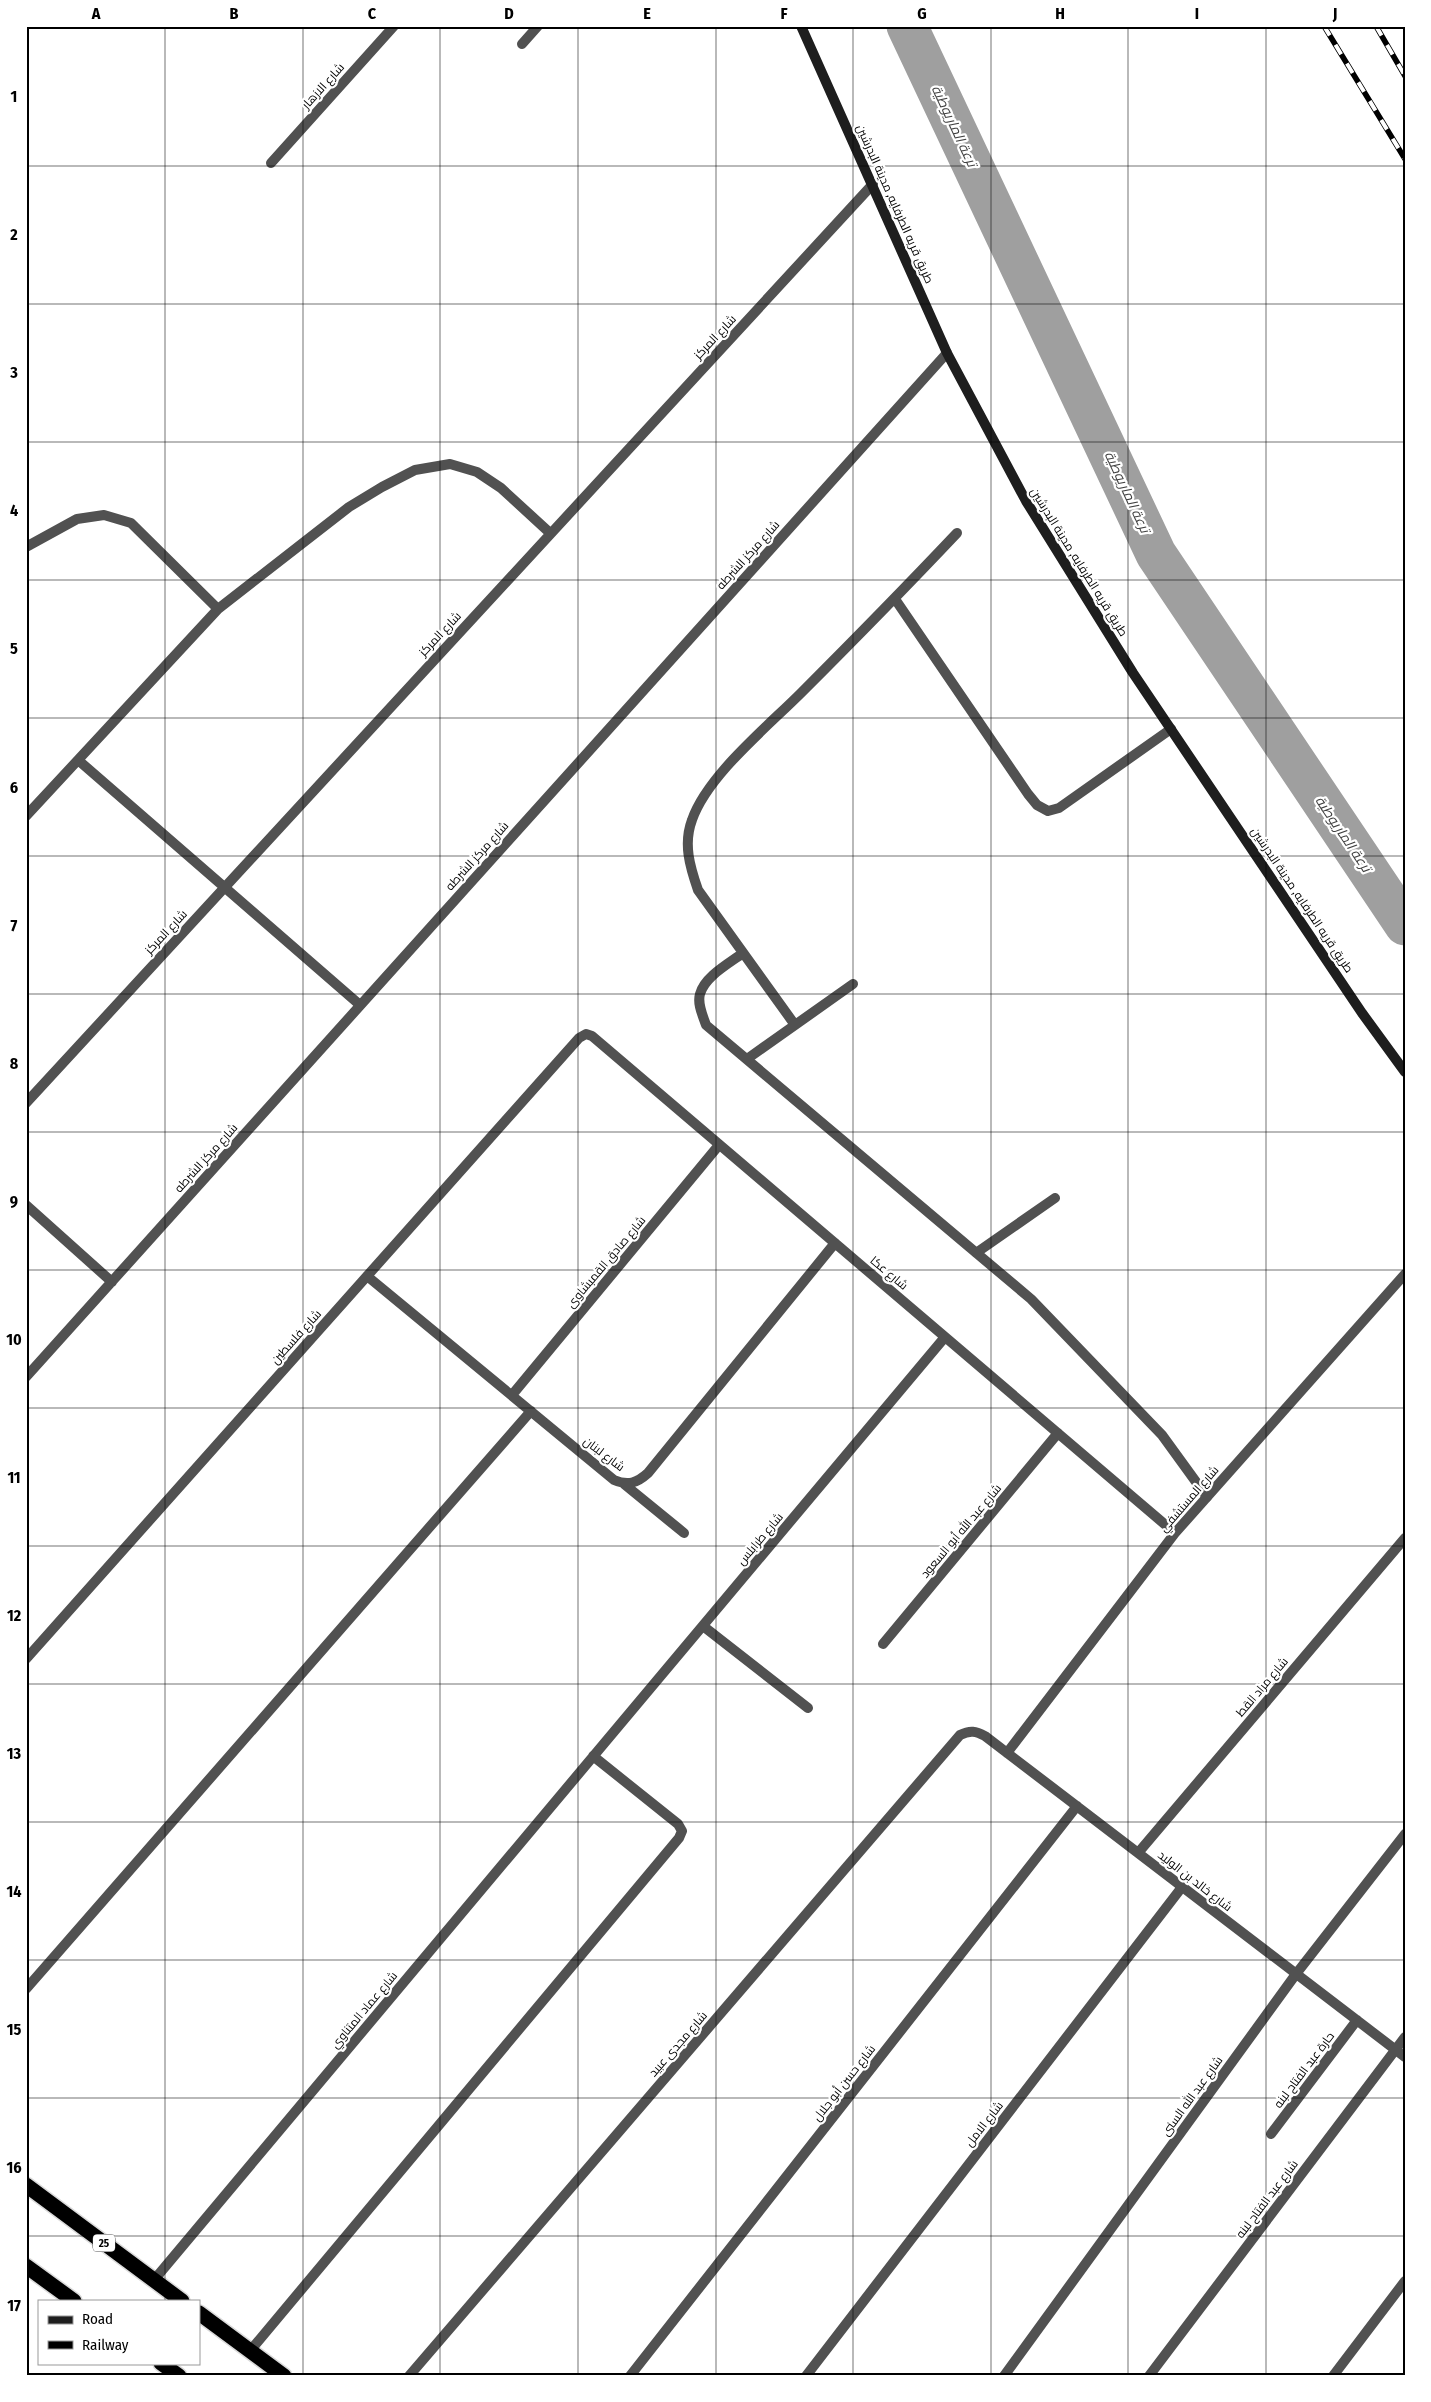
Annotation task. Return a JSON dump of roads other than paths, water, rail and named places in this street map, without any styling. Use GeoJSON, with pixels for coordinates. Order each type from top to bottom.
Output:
{"type":"FeatureCollection","features":[{"type":"Feature","properties":{"kind":"highway","name":"25"},"geometry":{"type":"LineString","coordinates":[[26,2185],[181,2300]]}},
{"type":"Feature","properties":{"kind":"highway"},"geometry":{"type":"LineString","coordinates":[[26,2266],[73,2300]]}},
{"type":"Feature","properties":{"kind":"highway"},"geometry":{"type":"LineString","coordinates":[[200,2314],[284,2376]]}},
{"type":"Feature","properties":{"kind":"highway"},"geometry":{"type":"LineString","coordinates":[[162,2364],[178,2376]]}},
{"type":"Feature","properties":{"kind":"main road","name":"طريق قريه الطرفايه, مدينة البدرشين"},"geometry":{"type":"LineString","coordinates":[[801,26],[947,353],[1026,501],[1133,673],[1362,1013],[1405,1072]]}},
{"type":"Feature","properties":{"kind":"street","name":"شارع الازهار"},"geometry":{"type":"LineString","coordinates":[[270,163],[394,26]]}},
{"type":"Feature","properties":{"kind":"street"},"geometry":{"type":"LineString","coordinates":[[522,44],[538,26]]}},
{"type":"Feature","properties":{"kind":"street","name":"شارع المركز"},"geometry":{"type":"LineString","coordinates":[[26,1103],[873,184]]}},
{"type":"Feature","properties":{"kind":"street","name":"شارع مركز الشرطه"},"geometry":{"type":"LineString","coordinates":[[26,1377],[947,353]]}},
{"type":"Feature","properties":{"kind":"street"},"geometry":{"type":"LineString","coordinates":[[26,816],[218,609],[349,507],[382,487],[415,470],[450,464],[478,472],[501,488],[550,533]]}},
{"type":"Feature","properties":{"kind":"street"},"geometry":{"type":"LineString","coordinates":[[26,547],[77,519],[104,515],[131,523],[218,609]]}},
{"type":"Feature","properties":{"kind":"street"},"geometry":{"type":"LineString","coordinates":[[794,1025],[698,890],[690,868],[687,844],[691,820],[702,799],[727,767],[895,599],[957,533]]}},
{"type":"Feature","properties":{"kind":"street"},"geometry":{"type":"LineString","coordinates":[[895,599],[1028,794],[1037,805],[1048,812],[1059,808],[1171,729]]}},
{"type":"Feature","properties":{"kind":"street"},"geometry":{"type":"LineString","coordinates":[[78,760],[360,1005]]}},
{"type":"Feature","properties":{"kind":"street"},"geometry":{"type":"LineString","coordinates":[[743,953],[708,980],[700,994],[701,1010],[706,1025],[1031,1299],[1146,1418],[1174,1451],[1207,1497]]}},
{"type":"Feature","properties":{"kind":"street"},"geometry":{"type":"LineString","coordinates":[[747,1059],[853,984]]}},
{"type":"Feature","properties":{"kind":"street","name":"شارع عكا"},"geometry":{"type":"LineString","coordinates":[[586,1034],[592,1036],[1175,1534]]}},
{"type":"Feature","properties":{"kind":"street","name":"شارع فلسطين"},"geometry":{"type":"LineString","coordinates":[[26,1659],[579,1038],[586,1034]]}},
{"type":"Feature","properties":{"kind":"street","name":"شارع صادق القمبشاوى"},"geometry":{"type":"LineString","coordinates":[[512,1395],[719,1145]]}},
{"type":"Feature","properties":{"kind":"street"},"geometry":{"type":"LineString","coordinates":[[976,1253],[1055,1198]]}},
{"type":"Feature","properties":{"kind":"street"},"geometry":{"type":"LineString","coordinates":[[26,1205],[112,1282]]}},
{"type":"Feature","properties":{"kind":"street","name":"شارع لبنان"},"geometry":{"type":"LineString","coordinates":[[367,1276],[614,1480],[624,1484],[633,1483],[648,1473],[835,1243]]}},
{"type":"Feature","properties":{"kind":"street","name":"شارع المستشفي"},"geometry":{"type":"LineString","coordinates":[[1007,1753],[1175,1534],[1405,1274]]}},
{"type":"Feature","properties":{"kind":"street","name":"شارع طرابلس"},"geometry":{"type":"LineString","coordinates":[[593,1756],[946,1338]]}},
{"type":"Feature","properties":{"kind":"street"},"geometry":{"type":"LineString","coordinates":[[26,1989],[531,1411]]}},
{"type":"Feature","properties":{"kind":"street","name":"شارع عبد الله أبو السعود"},"geometry":{"type":"LineString","coordinates":[[883,1644],[1058,1433]]}},
{"type":"Feature","properties":{"kind":"street"},"geometry":{"type":"LineString","coordinates":[[624,1484],[684,1533]]}},
{"type":"Feature","properties":{"kind":"street","name":"شارع مراد القط"},"geometry":{"type":"LineString","coordinates":[[1138,1853],[1405,1538]]}},
{"type":"Feature","properties":{"kind":"street"},"geometry":{"type":"LineString","coordinates":[[703,1626],[808,1708]]}},
{"type":"Feature","properties":{"kind":"street","name":"شارع خالد بن الوليد"},"geometry":{"type":"LineString","coordinates":[[968,1731],[977,1731],[1007,1753],[1405,2057]]}},
{"type":"Feature","properties":{"kind":"street","name":"شارع مجدى عبيد"},"geometry":{"type":"LineString","coordinates":[[409,2376],[960,1735],[968,1731]]}},
{"type":"Feature","properties":{"kind":"street"},"geometry":{"type":"LineString","coordinates":[[250,2350],[679,1838],[682,1831],[678,1824],[593,1756]]}},
{"type":"Feature","properties":{"kind":"street","name":"شارع عماد المتناوي"},"geometry":{"type":"LineString","coordinates":[[154,2280],[593,1756]]}},
{"type":"Feature","properties":{"kind":"street","name":"شارع حسن أبو جلال"},"geometry":{"type":"LineString","coordinates":[[630,2376],[1077,1806]]}},
{"type":"Feature","properties":{"kind":"street","name":"شارع عبد الله السنى"},"geometry":{"type":"LineString","coordinates":[[1004,2376],[1296,1974],[1405,1834]]}},
{"type":"Feature","properties":{"kind":"street","name":"شارع الامل"},"geometry":{"type":"LineString","coordinates":[[806,2376],[1182,1887]]}},
{"type":"Feature","properties":{"kind":"street","name":"حارة عبد الفتاح لبنه"},"geometry":{"type":"LineString","coordinates":[[1272,2134],[1357,2020]]}},
{"type":"Feature","properties":{"kind":"street","name":"شارع عبد الفتاح لبنه"},"geometry":{"type":"LineString","coordinates":[[1149,2376],[1405,2037]]}},
{"type":"Feature","properties":{"kind":"street"},"geometry":{"type":"LineString","coordinates":[[1333,2376],[1405,2281]]}},
{"type":"Feature","properties":{"kind":"waterway","name":"ترعة الماريوطية"},"geometry":{"type":"LineString","coordinates":[[907,26],[1156,554],[1405,925]]}},
{"type":"Feature","properties":{"kind":"railway"},"geometry":{"type":"LineString","coordinates":[[1324,26],[1405,159]]}},
{"type":"Feature","properties":{"kind":"railway"},"geometry":{"type":"LineString","coordinates":[[1376,26],[1405,76]]}}]}
